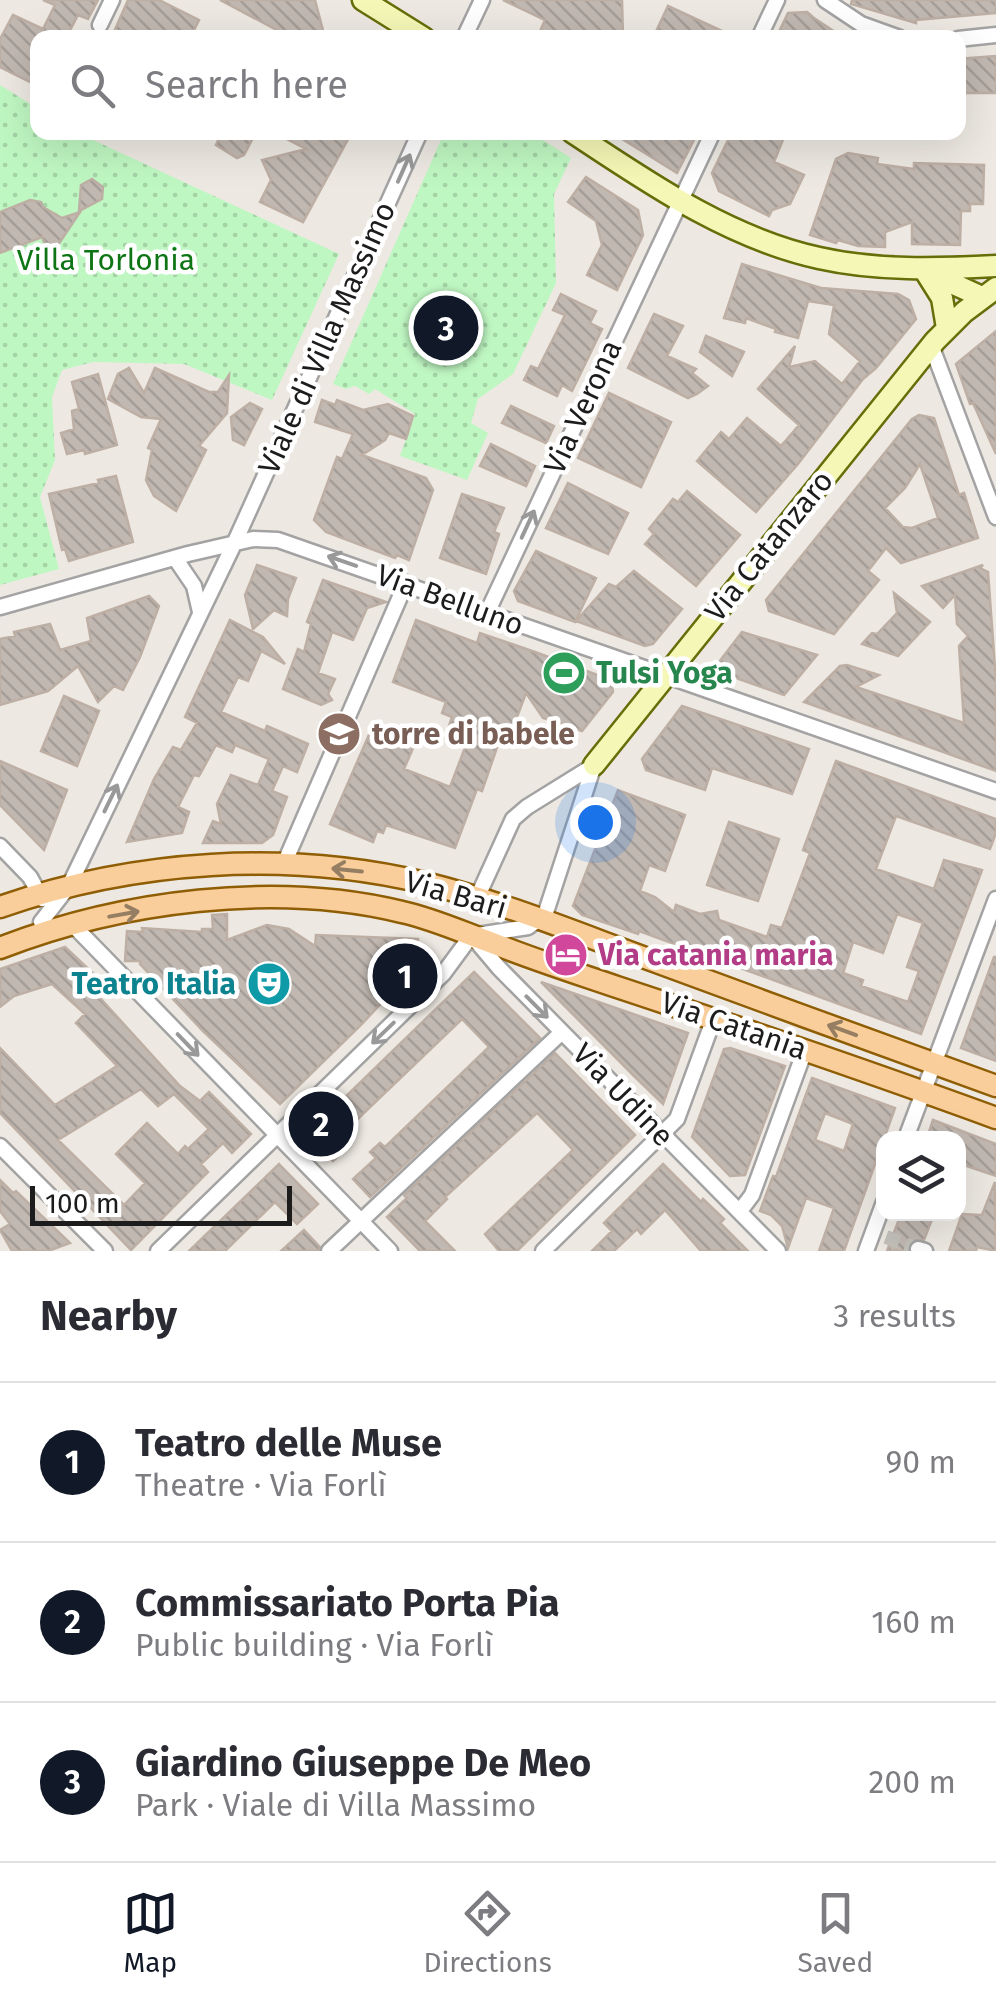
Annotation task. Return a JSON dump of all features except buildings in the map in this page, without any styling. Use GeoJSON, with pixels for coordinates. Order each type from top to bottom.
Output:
{"type":"FeatureCollection","features":[{"type":"Feature","properties":{"kind":"main road","name":"Via Bari"},"geometry":{"type":"LineString","coordinates":[[0,907],[68,886],[190,868],[284,864],[390,876],[541,920]]}},
{"type":"Feature","properties":{"kind":"main road","name":"Via Bari"},"geometry":{"type":"LineString","coordinates":[[0,948],[35,929],[205,901],[286,897],[382,908],[425,918],[471,936]]}},
{"type":"Feature","properties":{"kind":"main road","name":"Via Catania"},"geometry":{"type":"LineString","coordinates":[[541,920],[996,1086]]}},
{"type":"Feature","properties":{"kind":"main road","name":"Via Catania"},"geometry":{"type":"LineString","coordinates":[[471,936],[996,1118]]}},
{"type":"Feature","properties":{"kind":"street"},"geometry":{"type":"LineString","coordinates":[[100,25],[112,0]]}},
{"type":"Feature","properties":{"kind":"street"},"geometry":{"type":"LineString","coordinates":[[363,0],[411,30]]}},
{"type":"Feature","properties":{"kind":"street"},"geometry":{"type":"LineString","coordinates":[[468,30],[482,0]]}},
{"type":"Feature","properties":{"kind":"street"},"geometry":{"type":"LineString","coordinates":[[763,30],[778,0]]}},
{"type":"Feature","properties":{"kind":"street"},"geometry":{"type":"LineString","coordinates":[[825,0],[861,24],[878,30]]}},
{"type":"Feature","properties":{"kind":"street"},"geometry":{"type":"LineString","coordinates":[[966,38],[996,35]]}},
{"type":"Feature","properties":{"kind":"street","name":"Viale di Villa Massimo"},"geometry":{"type":"LineString","coordinates":[[35,929],[68,886],[234,544],[416,140]]}},
{"type":"Feature","properties":{"kind":"street"},"geometry":{"type":"LineString","coordinates":[[584,140],[679,201],[761,240],[803,254],[924,270],[996,266]]}},
{"type":"Feature","properties":{"kind":"street","name":"Via Verona"},"geometry":{"type":"LineString","coordinates":[[488,613],[709,140]]}},
{"type":"Feature","properties":{"kind":"street"},"geometry":{"type":"LineString","coordinates":[[924,270],[989,292]]}},
{"type":"Feature","properties":{"kind":"street"},"geometry":{"type":"LineString","coordinates":[[924,270],[942,298],[946,328]]}},
{"type":"Feature","properties":{"kind":"street","name":"Via Catanzaro"},"geometry":{"type":"LineString","coordinates":[[594,765],[931,344],[989,292]]}},
{"type":"Feature","properties":{"kind":"street"},"geometry":{"type":"LineString","coordinates":[[931,344],[996,517]]}},
{"type":"Feature","properties":{"kind":"street","name":"Via Belluno"},"geometry":{"type":"LineString","coordinates":[[0,607],[253,539],[278,540],[996,791]]}},
{"type":"Feature","properties":{"kind":"street"},"geometry":{"type":"LineString","coordinates":[[175,558],[190,578],[200,613]]}},
{"type":"Feature","properties":{"kind":"street"},"geometry":{"type":"LineString","coordinates":[[284,864],[406,584]]}},
{"type":"Feature","properties":{"kind":"street"},"geometry":{"type":"LineString","coordinates":[[476,898],[513,818],[594,765]]}},
{"type":"Feature","properties":{"kind":"street"},"geometry":{"type":"LineString","coordinates":[[541,920],[548,910],[594,765]]}},
{"type":"Feature","properties":{"kind":"street"},"geometry":{"type":"LineString","coordinates":[[0,846],[34,882],[45,908],[35,929]]}},
{"type":"Feature","properties":{"kind":"street"},"geometry":{"type":"LineString","coordinates":[[909,1131],[996,899]]}},
{"type":"Feature","properties":{"kind":"street","name":"Via Bari"},"geometry":{"type":"LineString","coordinates":[[471,936],[521,928],[541,920]]}},
{"type":"Feature","properties":{"kind":"street"},"geometry":{"type":"LineString","coordinates":[[72,924],[390,1251]]}},
{"type":"Feature","properties":{"kind":"street"},"geometry":{"type":"LineString","coordinates":[[158,1251],[443,974],[471,936]]}},
{"type":"Feature","properties":{"kind":"street","name":"Via Udine"},"geometry":{"type":"LineString","coordinates":[[471,936],[778,1251]]}},
{"type":"Feature","properties":{"kind":"street"},"geometry":{"type":"LineString","coordinates":[[543,1251],[677,1119],[714,1018]]}},
{"type":"Feature","properties":{"kind":"street"},"geometry":{"type":"LineString","coordinates":[[329,1251],[562,1032]]}},
{"type":"Feature","properties":{"kind":"street"},"geometry":{"type":"LineString","coordinates":[[740,1211],[752,1195],[805,1050]]}},
{"type":"Feature","properties":{"kind":"street"},"geometry":{"type":"LineString","coordinates":[[0,1146],[104,1251]]}},
{"type":"Feature","properties":{"kind":"street"},"geometry":{"type":"LineString","coordinates":[[866,1251],[877,1221]]}},
{"type":"Feature","properties":{"kind":"green space","name":"Villa Torlonia"},"geometry":{"type":"Polygon","coordinates":[[[0,85],[30,104],[30,140],[93,140],[339,254],[272,400],[184,364],[93,362],[62,370],[52,397],[55,460],[40,497],[59,569],[0,585],[0,85]]]}},
{"type":"Feature","properties":{"kind":"green space"},"geometry":{"type":"Polygon","coordinates":[[[441,140],[543,140],[571,158],[554,194],[556,283],[513,374],[478,399],[471,423],[488,433],[467,480],[400,456],[415,414],[375,389],[369,394],[355,386],[346,389],[333,384],[441,140]]]}},
{"type":"Feature","properties":{"kind":"tunnel"},"geometry":{"type":"LineString","coordinates":[[886,1237],[918,1249]]}},
{"type":"Feature","properties":{"kind":"place","name":"Giardino Giuseppe De Meo"},"geometry":{"type":"Point","coordinates":[446,328]}},
{"type":"Feature","properties":{"kind":"place","name":"Tulsi Yoga"},"geometry":{"type":"Point","coordinates":[564,673]}},
{"type":"Feature","properties":{"kind":"place","name":"torre di babele"},"geometry":{"type":"Point","coordinates":[339,734]}},
{"type":"Feature","properties":{"kind":"place","name":"Via catania maria"},"geometry":{"type":"Point","coordinates":[566,955]}},
{"type":"Feature","properties":{"kind":"place","name":"Teatro delle Muse"},"geometry":{"type":"Point","coordinates":[405,976]}},
{"type":"Feature","properties":{"kind":"place","name":"Teatro Italia"},"geometry":{"type":"Point","coordinates":[269,984]}},
{"type":"Feature","properties":{"kind":"place","name":"Commissariato Porta Pia"},"geometry":{"type":"Point","coordinates":[321,1124]}}]}
